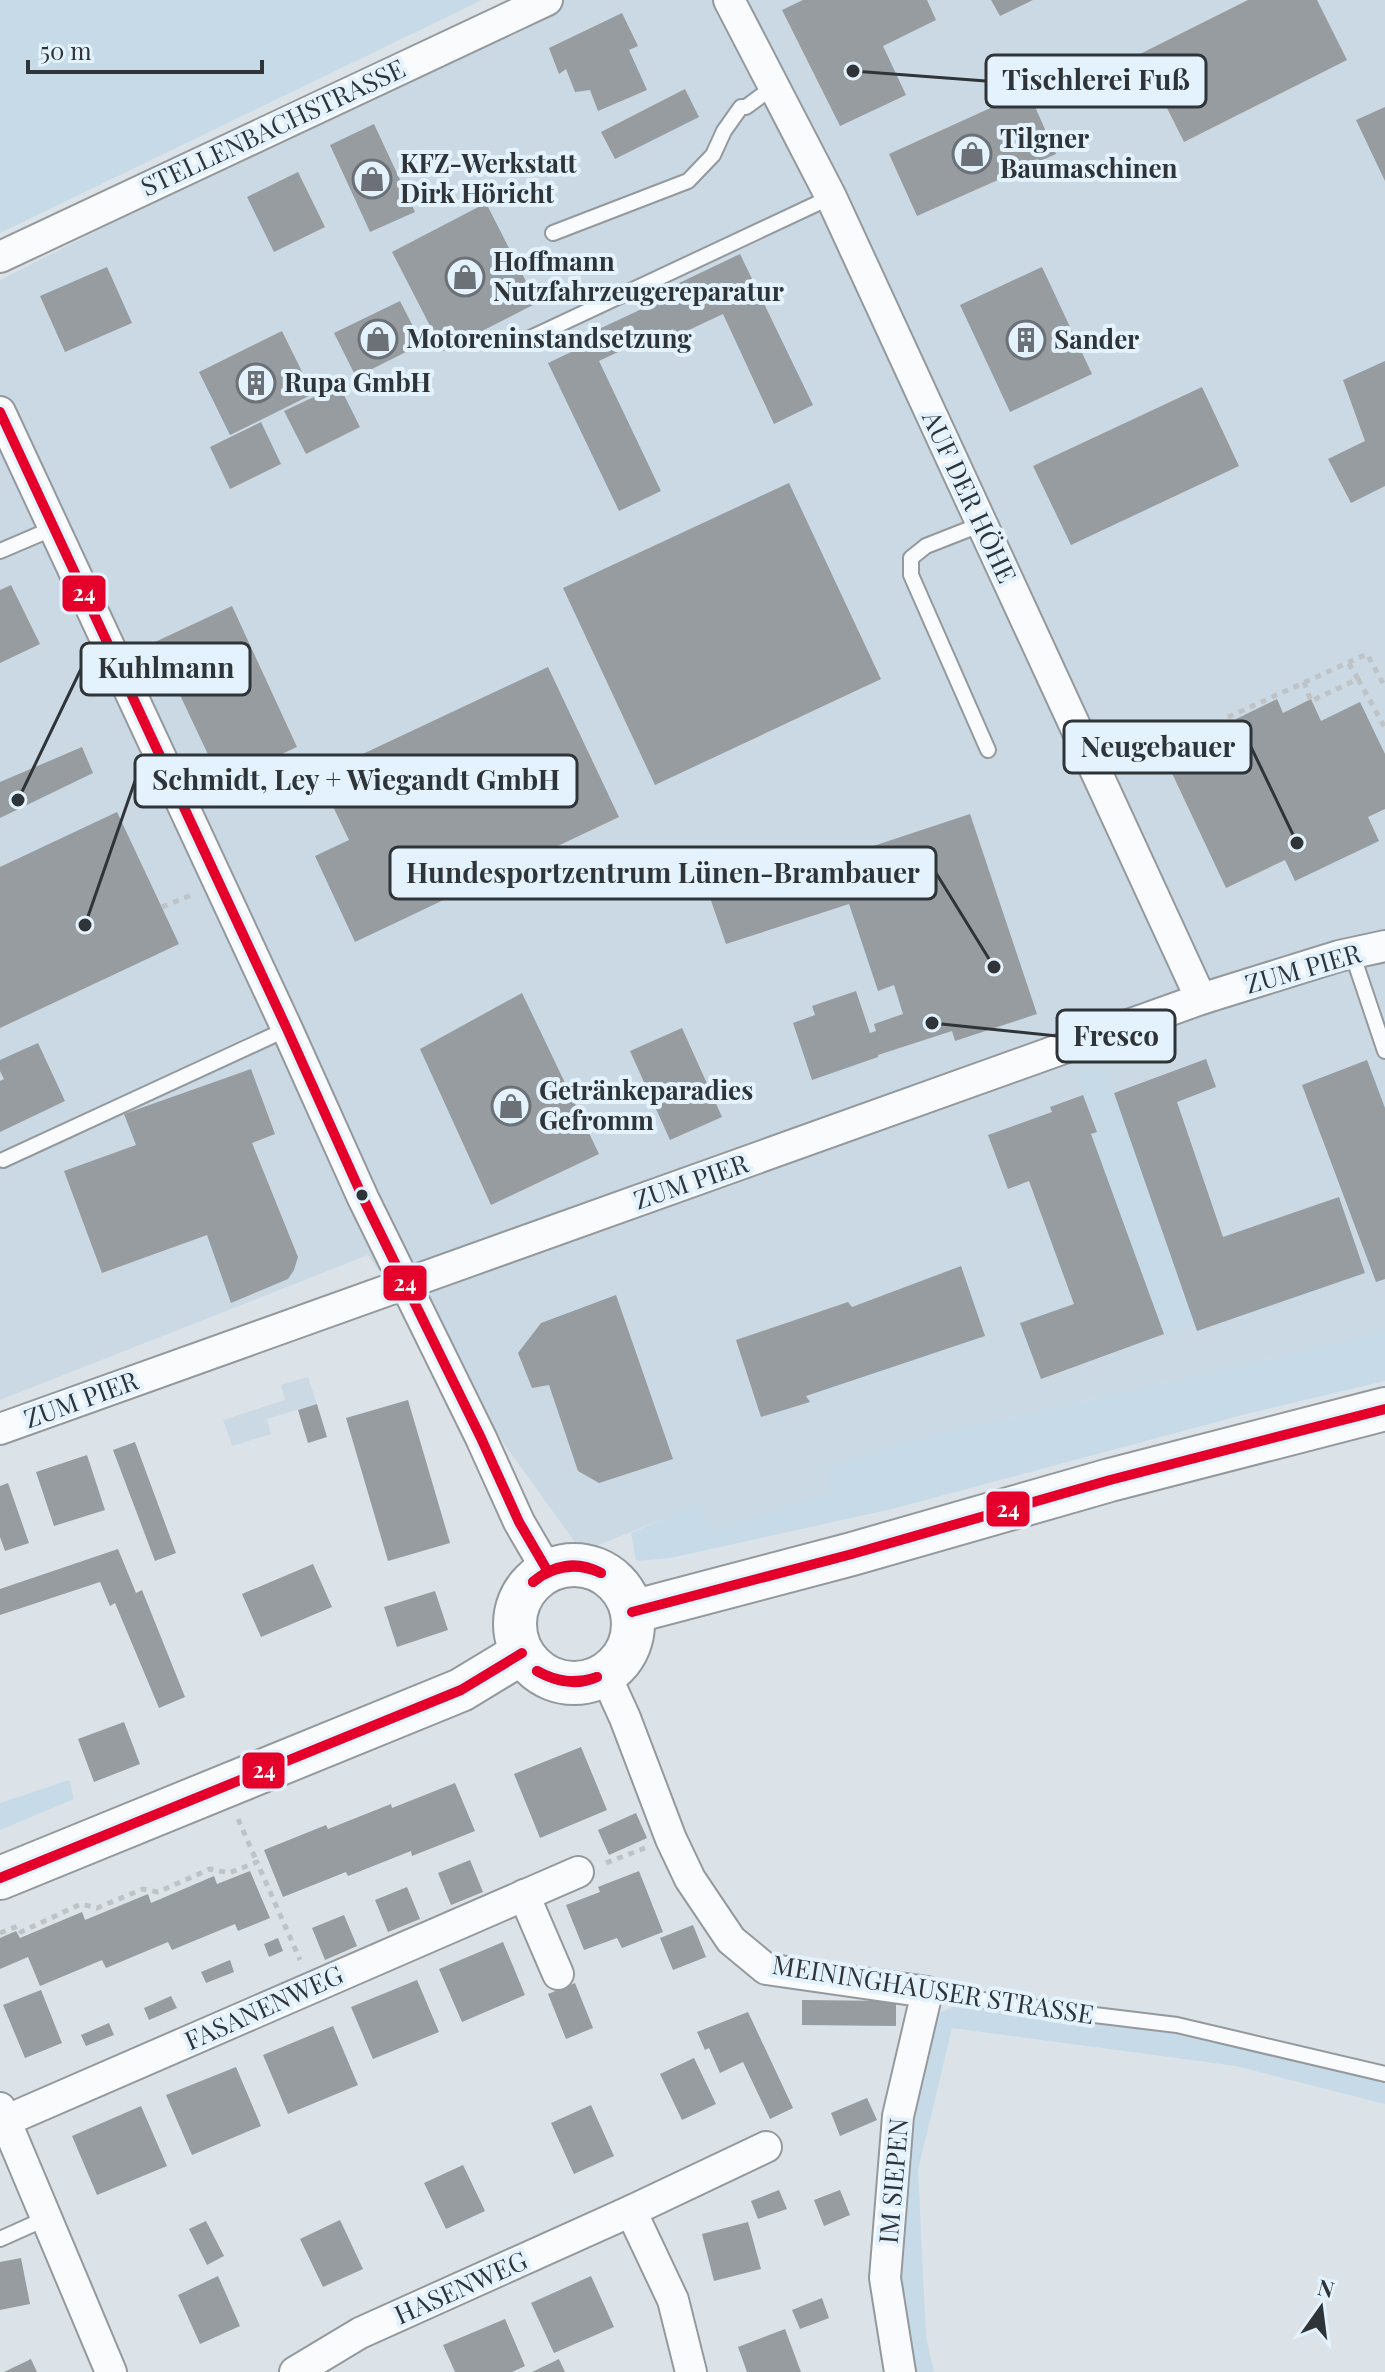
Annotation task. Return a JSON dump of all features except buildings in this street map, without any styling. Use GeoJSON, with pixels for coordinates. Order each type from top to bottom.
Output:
{"type":"FeatureCollection","features":[{"type":"Feature","properties":{"kind":"main road"},"geometry":{"type":"LineString","coordinates":[[632,1612],[852,1554],[1110,1480],[1385,1409]]}},
{"type":"Feature","properties":{"kind":"main road"},"geometry":{"type":"LineString","coordinates":[[565,1565],[600,1570],[615,1580],[626,1595],[632,1612],[633,1626],[625,1654],[617,1666],[587,1682],[568,1683],[550,1678],[533,1668],[516,1638],[516,1606],[523,1591],[547,1570],[565,1565]]}},
{"type":"Feature","properties":{"kind":"main road"},"geometry":{"type":"LineString","coordinates":[[0,1878],[461,1690],[522,1653]]}},
{"type":"Feature","properties":{"kind":"street","name":"STELLENBACHSTRASSE"},"geometry":{"type":"LineString","coordinates":[[0,257],[547,0]]}},
{"type":"Feature","properties":{"kind":"street","name":"AUF DER HÖHE"},"geometry":{"type":"LineString","coordinates":[[729,0],[831,197],[1201,999]]}},
{"type":"Feature","properties":{"kind":"street"},"geometry":{"type":"LineString","coordinates":[[0,412],[363,1198],[519,1522],[547,1570]]}},
{"type":"Feature","properties":{"kind":"street","name":"ZUM PIER"},"geometry":{"type":"LineString","coordinates":[[0,1429],[1201,999],[1352,953],[1385,946]]}},
{"type":"Feature","properties":{"kind":"street","name":"MEININGHAUSER STRASSE"},"geometry":{"type":"LineString","coordinates":[[605,1674],[671,1839],[690,1879],[731,1940],[766,1969],[927,1992]]}},
{"type":"Feature","properties":{"kind":"street","name":"FASANENWEG"},"geometry":{"type":"LineString","coordinates":[[111,2372],[3,2115],[578,1872]]}},
{"type":"Feature","properties":{"kind":"street"},"geometry":{"type":"LineString","coordinates":[[524,1895],[558,1974]]}},
{"type":"Feature","properties":{"kind":"street","name":"IM SIEPEN"},"geometry":{"type":"LineString","coordinates":[[900,2372],[885,2278],[898,2116],[927,1992]]}},
{"type":"Feature","properties":{"kind":"street","name":"HASENWEG"},"geometry":{"type":"LineString","coordinates":[[295,2372],[360,2333],[766,2147]]}},
{"type":"Feature","properties":{"kind":"street"},"geometry":{"type":"LineString","coordinates":[[631,2211],[673,2300],[691,2372]]}},
{"type":"Feature","properties":{"kind":"lane"},"geometry":{"type":"LineString","coordinates":[[553,233],[688,181],[713,155],[724,131],[741,107],[746,107],[773,87]]}},
{"type":"Feature","properties":{"kind":"lane"},"geometry":{"type":"LineString","coordinates":[[524,341],[831,197]]}},
{"type":"Feature","properties":{"kind":"lane"},"geometry":{"type":"LineString","coordinates":[[982,524],[926,546],[911,558],[911,575],[988,750]]}},
{"type":"Feature","properties":{"kind":"lane"},"geometry":{"type":"LineString","coordinates":[[0,551],[54,528]]}},
{"type":"Feature","properties":{"kind":"lane"},"geometry":{"type":"LineString","coordinates":[[1352,953],[1385,1051]]}},
{"type":"Feature","properties":{"kind":"lane"},"geometry":{"type":"LineString","coordinates":[[3,1160],[287,1029]]}},
{"type":"Feature","properties":{"kind":"lane","name":"MEININGHAUSER STRASSE"},"geometry":{"type":"LineString","coordinates":[[927,1992],[1177,2025],[1385,2074]]}},
{"type":"Feature","properties":{"kind":"lane"},"geometry":{"type":"LineString","coordinates":[[0,2239],[47,2218]]}},
{"type":"Feature","properties":{"kind":"path"},"geometry":{"type":"LineString","coordinates":[[1235,738],[1226,718],[1367,654],[1385,687]]}},
{"type":"Feature","properties":{"kind":"path"},"geometry":{"type":"LineString","coordinates":[[1348,662],[1385,728]]}},
{"type":"Feature","properties":{"kind":"path"},"geometry":{"type":"LineString","coordinates":[[1304,682],[1311,701],[1358,679]]}},
{"type":"Feature","properties":{"kind":"path"},"geometry":{"type":"LineString","coordinates":[[225,1786],[312,1987]]}},
{"type":"Feature","properties":{"kind":"path"},"geometry":{"type":"LineString","coordinates":[[578,1872],[671,1839]]}},
{"type":"Feature","properties":{"kind":"path"},"geometry":{"type":"LineString","coordinates":[[0,1933],[18,1926],[21,1932],[81,1904],[97,1908],[143,1889],[158,1892],[210,1869],[229,1873],[257,1862]]}},
{"type":"Feature","properties":{"kind":"shaded area"},"geometry":{"type":"Polygon","coordinates":[[[0,0],[482,0],[0,233],[0,0]]]}},
{"type":"Feature","properties":{"kind":"shaded area"},"geometry":{"type":"Polygon","coordinates":[[[551,0],[1385,0],[1385,1331],[928,1436],[825,1469],[832,1492],[711,1530],[699,1504],[582,1552],[368,1255],[0,1400],[0,280],[551,0]]]}},
{"type":"Feature","properties":{"kind":"shaded area"},"geometry":{"type":"Polygon","coordinates":[[[1103,1067],[1194,1322],[1164,1334],[1091,1134],[1096,1131],[1076,1076],[1103,1067]]]}},
{"type":"Feature","properties":{"kind":"shaded area"},"geometry":{"type":"Polygon","coordinates":[[[1385,1331],[1385,1381],[1250,1413],[892,1509],[670,1558],[636,1561],[631,1533],[699,1503],[711,1530],[831,1492],[824,1469],[928,1436],[1385,1331]]]}},
{"type":"Feature","properties":{"kind":"shaded area"},"geometry":{"type":"Polygon","coordinates":[[[308,1377],[317,1404],[267,1419],[271,1434],[232,1446],[223,1420],[285,1400],[281,1385],[308,1377]]]}},
{"type":"Feature","properties":{"kind":"shaded area"},"geometry":{"type":"Polygon","coordinates":[[[69,1780],[74,1799],[0,1830],[0,1803],[69,1780]]]}},
{"type":"Feature","properties":{"kind":"shaded area"},"geometry":{"type":"Polygon","coordinates":[[[958,2004],[1184,2035],[1263,2050],[1385,2081],[1385,2104],[1236,2066],[952,2028],[918,2170],[926,2337],[934,2372],[909,2372],[898,2274],[903,2130],[934,2016],[958,2004]]]}},
{"type":"Feature","properties":{"kind":"transit line","name":"24"},"geometry":{"type":"LineString","coordinates":[[0,412],[363,1198],[519,1522],[547,1570]]}},
{"type":"Feature","properties":{"kind":"transit line","name":"24"},"geometry":{"type":"LineString","coordinates":[[632,1612],[852,1554],[1110,1480],[1385,1409]]}},
{"type":"Feature","properties":{"kind":"transit line","name":"24"},"geometry":{"type":"LineString","coordinates":[[533,1582],[549,1571],[566,1566],[583,1566],[601,1573]]}},
{"type":"Feature","properties":{"kind":"transit line","name":"24"},"geometry":{"type":"LineString","coordinates":[[533,1582],[549,1572],[566,1567],[583,1567],[601,1573]]}},
{"type":"Feature","properties":{"kind":"transit line","name":"24"},"geometry":{"type":"LineString","coordinates":[[0,1878],[461,1690],[522,1653]]}},
{"type":"Feature","properties":{"kind":"transit line","name":"24"},"geometry":{"type":"LineString","coordinates":[[537,1671],[566,1681],[597,1677]]}},
{"type":"Feature","properties":{"kind":"transit line","name":"24"},"geometry":{"type":"LineString","coordinates":[[537,1671],[566,1682],[597,1677]]}},
{"type":"Feature","properties":{"kind":"place","name":"Tischlerei Fuß"},"geometry":{"type":"Point","coordinates":[853,71]}},
{"type":"Feature","properties":{"kind":"place","name":"Tilgner Baumaschinen"},"geometry":{"type":"Point","coordinates":[972,154]}},
{"type":"Feature","properties":{"kind":"place","name":"KFZ-Werkstatt Dirk Höricht"},"geometry":{"type":"Point","coordinates":[372,179]}},
{"type":"Feature","properties":{"kind":"place","name":"Hoffmann Nutzfahrzeugereparatur"},"geometry":{"type":"Point","coordinates":[465,277]}},
{"type":"Feature","properties":{"kind":"place","name":"Motoreninstandsetzung"},"geometry":{"type":"Point","coordinates":[378,339]}},
{"type":"Feature","properties":{"kind":"place","name":"Sander"},"geometry":{"type":"Point","coordinates":[1026,340]}},
{"type":"Feature","properties":{"kind":"place","name":"Rupa GmbH"},"geometry":{"type":"Point","coordinates":[256,383]}},
{"type":"Feature","properties":{"kind":"place","name":"Kuhlmann"},"geometry":{"type":"Point","coordinates":[18,800]}},
{"type":"Feature","properties":{"kind":"place","name":"Neugebauer"},"geometry":{"type":"Point","coordinates":[1297,843]}},
{"type":"Feature","properties":{"kind":"place","name":"Schmidt, Ley + Wiegandt GmbH"},"geometry":{"type":"Point","coordinates":[85,925]}},
{"type":"Feature","properties":{"kind":"place","name":"Hundesportzentrum Lünen-Brambauer"},"geometry":{"type":"Point","coordinates":[994,967]}},
{"type":"Feature","properties":{"kind":"place","name":"Fresco"},"geometry":{"type":"Point","coordinates":[932,1023]}},
{"type":"Feature","properties":{"kind":"place","name":"Getränkeparadies Gefromm"},"geometry":{"type":"Point","coordinates":[511,1106]}}]}
